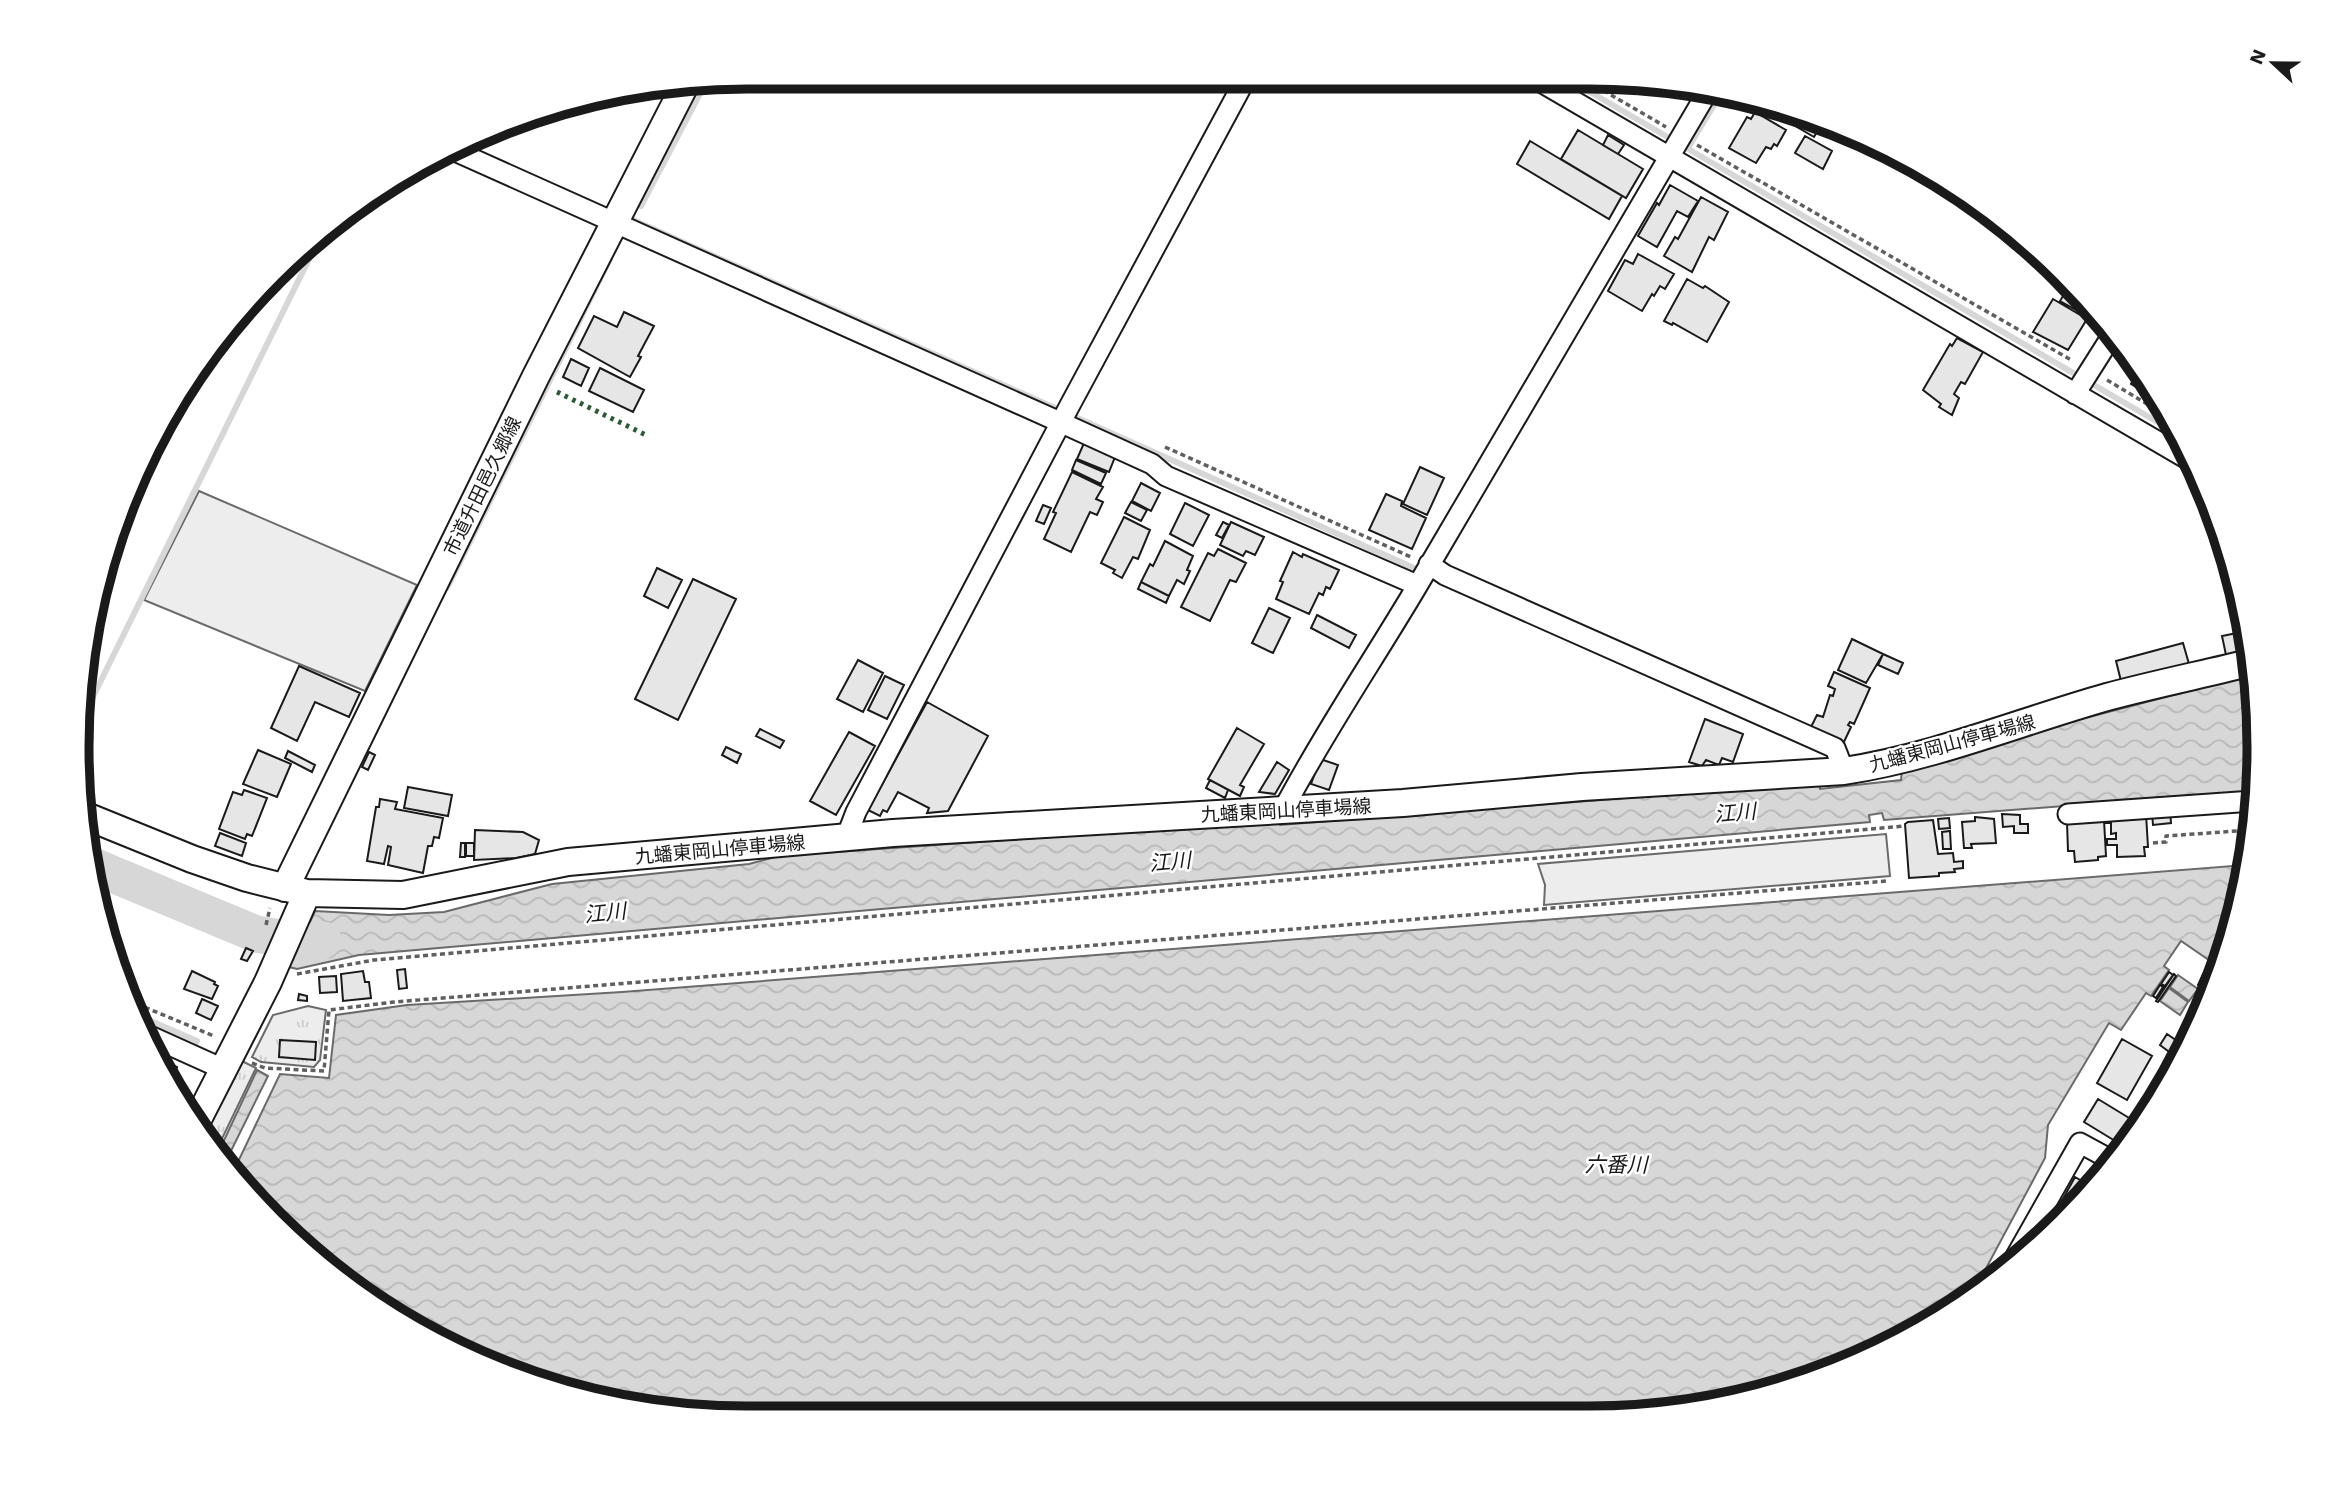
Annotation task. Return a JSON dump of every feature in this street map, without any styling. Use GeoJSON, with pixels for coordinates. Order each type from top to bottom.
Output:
{"type":"FeatureCollection","features":[{"type":"Feature","properties":{"kind":"main road","name":"市道升田邑久郷線"},"geometry":{"type":"LineString","coordinates":[[297,897],[536,376],[681,93]]}},
{"type":"Feature","properties":{"kind":"main road","name":"九蟠東岡山停車場線"},"geometry":{"type":"LineString","coordinates":[[94,819],[297,897],[403,895],[568,862],[904,832],[1403,803],[1582,787],[1844,771],[1882,765],[1996,734],[2106,697],[2241,665]]}},
{"type":"Feature","properties":{"kind":"main road"},"geometry":{"type":"LineString","coordinates":[[201,1114],[272,974],[297,897]]}},
{"type":"Feature","properties":{"kind":"street"},"geometry":{"type":"LineString","coordinates":[[846,838],[856,812],[1240,89]]}},
{"type":"Feature","properties":{"kind":"street"},"geometry":{"type":"LineString","coordinates":[[1556,89],[1680,145],[2083,381],[2176,450]]}},
{"type":"Feature","properties":{"kind":"street"},"geometry":{"type":"LineString","coordinates":[[1283,810],[1311,757],[1341,712],[1680,145],[1703,100]]}},
{"type":"Feature","properties":{"kind":"street"},"geometry":{"type":"LineString","coordinates":[[463,154],[618,217],[1065,417],[1152,464],[1166,476],[1423,574],[1445,575],[1835,748],[1844,771]]}},
{"type":"Feature","properties":{"kind":"street"},"geometry":{"type":"LineString","coordinates":[[2083,381],[2107,343]]}},
{"type":"Feature","properties":{"kind":"street"},"geometry":{"type":"LineString","coordinates":[[2068,814],[2244,802]]}},
{"type":"Feature","properties":{"kind":"street"},"geometry":{"type":"LineString","coordinates":[[157,1038],[230,1056]]}},
{"type":"Feature","properties":{"kind":"street"},"geometry":{"type":"LineString","coordinates":[[2025,1240],[2080,1143],[2104,1156]]}},
{"type":"Feature","properties":{"kind":"path"},"geometry":{"type":"LineString","coordinates":[[1600,90],[1680,145],[2083,381],[2155,412]]}},
{"type":"Feature","properties":{"kind":"path"},"geometry":{"type":"LineString","coordinates":[[1155,443],[1423,574]]}},
{"type":"Feature","properties":{"kind":"path"},"geometry":{"type":"LineString","coordinates":[[272,974],[374,960],[1905,826]]}},
{"type":"Feature","properties":{"kind":"path"},"geometry":{"type":"LineString","coordinates":[[2153,843],[2166,842],[2166,836],[2241,831]]}},
{"type":"Feature","properties":{"kind":"path"},"geometry":{"type":"LineString","coordinates":[[143,1007],[230,1056],[265,1069],[324,1071],[329,1010],[407,1000],[1887,881]]}},
{"type":"Feature","properties":{"kind":"shaded area"},"geometry":{"type":"Polygon","coordinates":[[[199,491],[417,585],[365,691],[144,600],[199,491]]]}},
{"type":"Feature","properties":{"kind":"shaded area"},"geometry":{"type":"Polygon","coordinates":[[[1886,834],[1890,876],[1544,905],[1545,885],[1538,864],[1886,834]]]}},
{"type":"Feature","properties":{"kind":"green space"},"geometry":{"type":"Polygon","coordinates":[[[308,1006],[326,1010],[320,1060],[314,1067],[261,1062],[252,1057],[273,1015],[308,1006]]]}},
{"type":"Feature","properties":{"kind":"green space"},"geometry":{"type":"Polygon","coordinates":[[[238,1059],[256,1068],[221,1142],[207,1122],[238,1059]]]}},
{"type":"Feature","properties":{"kind":"water"},"geometry":{"type":"Polygon","coordinates":[[[2242,677],[2247,748],[2245,792],[1884,820],[1882,813],[1869,815],[1870,822],[359,955],[297,969],[289,967],[315,911],[389,915],[444,912],[552,884],[749,864],[779,856],[1279,821],[1280,825],[1819,783],[1820,789],[1901,780],[1902,770],[2062,724],[2242,677]]]}},
{"type":"Feature","properties":{"kind":"water","name":"六番川"},"geometry":{"type":"Polygon","coordinates":[[[2236,866],[2211,962],[2181,941],[2164,966],[2169,970],[2151,996],[2146,993],[2121,1030],[2109,1023],[2048,1125],[2045,1158],[1983,1274],[1918,1318],[1840,1356],[1800,1371],[1717,1393],[1632,1404],[748,1406],[662,1400],[619,1393],[536,1371],[496,1356],[418,1318],[347,1270],[313,1242],[282,1213],[237,1163],[280,1074],[329,1078],[336,1015],[407,1005],[622,992],[2236,866]]]}},
{"type":"Feature","properties":{"kind":"water"},"geometry":{"type":"Polygon","coordinates":[[[2178,975],[2198,989],[2189,1001],[2170,987],[2178,975]]]}},
{"type":"Feature","properties":{"kind":"water"},"geometry":{"type":"Polygon","coordinates":[[[2169,988],[2188,1002],[2180,1015],[2160,1001],[2169,988]]]}},
{"type":"Feature","properties":{"kind":"water"},"geometry":{"type":"Polygon","coordinates":[[[257,1070],[268,1076],[230,1154],[222,1144],[257,1070]]]}},
{"type":"Feature","properties":{"kind":"building"},"geometry":{"type":"Polygon","coordinates":[[[1755,112],[1786,130],[1777,146],[1774,144],[1771,149],[1766,147],[1756,163],[1729,148],[1747,117],[1751,119],[1755,112]]]}},
{"type":"Feature","properties":{"kind":"building"},"geometry":{"type":"Polygon","coordinates":[[[1791,121],[1818,131],[1814,137],[1791,121]]]}},
{"type":"Feature","properties":{"kind":"building"},"geometry":{"type":"Polygon","coordinates":[[[1578,130],[1643,169],[1626,198],[1561,159],[1578,130]]]}},
{"type":"Feature","properties":{"kind":"building"},"geometry":{"type":"Polygon","coordinates":[[[1608,135],[1624,145],[1618,154],[1603,145],[1608,135]]]}},
{"type":"Feature","properties":{"kind":"building"},"geometry":{"type":"Polygon","coordinates":[[[1805,136],[1832,151],[1823,169],[1795,153],[1805,136]]]}},
{"type":"Feature","properties":{"kind":"building"},"geometry":{"type":"Polygon","coordinates":[[[1530,141],[1622,196],[1609,219],[1517,164],[1530,141]]]}},
{"type":"Feature","properties":{"kind":"building"},"geometry":{"type":"Polygon","coordinates":[[[1670,185],[1698,201],[1688,217],[1677,211],[1657,247],[1638,236],[1670,185]]]}},
{"type":"Feature","properties":{"kind":"building"},"geometry":{"type":"Polygon","coordinates":[[[1701,197],[1728,212],[1714,240],[1709,237],[1692,272],[1664,256],[1675,237],[1678,239],[1701,197]]]}},
{"type":"Feature","properties":{"kind":"building"},"geometry":{"type":"Polygon","coordinates":[[[1638,254],[1674,274],[1665,289],[1660,286],[1654,296],[1652,294],[1642,311],[1608,291],[1625,260],[1633,264],[1638,254]]]}},
{"type":"Feature","properties":{"kind":"building"},"geometry":{"type":"Polygon","coordinates":[[[1687,279],[1703,288],[1705,286],[1729,302],[1707,342],[1673,323],[1672,325],[1664,321],[1687,279]]]}},
{"type":"Feature","properties":{"kind":"building"},"geometry":{"type":"Polygon","coordinates":[[[2065,293],[2079,309],[2078,311],[2060,301],[2065,293]]]}},
{"type":"Feature","properties":{"kind":"building"},"geometry":{"type":"Polygon","coordinates":[[[2053,299],[2087,319],[2068,350],[2033,332],[2053,299]]]}},
{"type":"Feature","properties":{"kind":"building"},"geometry":{"type":"Polygon","coordinates":[[[624,312],[654,326],[630,377],[578,348],[594,316],[617,327],[624,312]]]}},
{"type":"Feature","properties":{"kind":"building"},"geometry":{"type":"Polygon","coordinates":[[[1957,338],[1983,352],[1965,384],[1961,382],[1954,394],[1959,398],[1952,415],[1939,407],[1941,404],[1923,390],[1950,344],[1952,346],[1957,338]]]}},
{"type":"Feature","properties":{"kind":"building"},"geometry":{"type":"Polygon","coordinates":[[[571,359],[589,368],[581,386],[563,377],[571,359]]]}},
{"type":"Feature","properties":{"kind":"building"},"geometry":{"type":"Polygon","coordinates":[[[600,368],[644,390],[633,412],[589,391],[600,368]]]}},
{"type":"Feature","properties":{"kind":"building"},"geometry":{"type":"Polygon","coordinates":[[[2134,379],[2141,390],[2131,384],[2134,379]]]}},
{"type":"Feature","properties":{"kind":"building"},"geometry":{"type":"Polygon","coordinates":[[[1084,443],[1115,457],[1109,472],[1077,459],[1084,443]]]}},
{"type":"Feature","properties":{"kind":"building"},"geometry":{"type":"Polygon","coordinates":[[[1076,460],[1106,473],[1101,484],[1072,470],[1076,460]]]}},
{"type":"Feature","properties":{"kind":"building"},"geometry":{"type":"Polygon","coordinates":[[[1420,467],[1444,478],[1427,515],[1403,504],[1420,467]]]}},
{"type":"Feature","properties":{"kind":"building"},"geometry":{"type":"Polygon","coordinates":[[[1072,472],[1103,487],[1096,499],[1103,502],[1097,515],[1090,512],[1071,552],[1044,539],[1056,513],[1053,512],[1072,472]]]}},
{"type":"Feature","properties":{"kind":"building"},"geometry":{"type":"Polygon","coordinates":[[[1141,483],[1160,493],[1151,511],[1132,501],[1141,483]]]}},
{"type":"Feature","properties":{"kind":"building"},"geometry":{"type":"Polygon","coordinates":[[[1386,494],[1402,501],[1401,506],[1426,518],[1412,549],[1369,530],[1386,494]]]}},
{"type":"Feature","properties":{"kind":"building"},"geometry":{"type":"Polygon","coordinates":[[[1131,502],[1147,510],[1141,521],[1125,513],[1131,502]]]}},
{"type":"Feature","properties":{"kind":"building"},"geometry":{"type":"Polygon","coordinates":[[[1185,503],[1209,515],[1193,546],[1170,534],[1185,503]]]}},
{"type":"Feature","properties":{"kind":"building"},"geometry":{"type":"Polygon","coordinates":[[[1043,505],[1051,508],[1044,524],[1036,521],[1043,505]]]}},
{"type":"Feature","properties":{"kind":"building"},"geometry":{"type":"Polygon","coordinates":[[[1124,517],[1150,530],[1138,559],[1133,557],[1122,578],[1113,573],[1115,570],[1101,563],[1124,517]]]}},
{"type":"Feature","properties":{"kind":"building"},"geometry":{"type":"Polygon","coordinates":[[[1223,522],[1229,525],[1222,538],[1216,535],[1223,522]]]}},
{"type":"Feature","properties":{"kind":"building"},"geometry":{"type":"Polygon","coordinates":[[[1231,522],[1264,537],[1255,555],[1246,551],[1243,556],[1220,545],[1231,522]]]}},
{"type":"Feature","properties":{"kind":"building"},"geometry":{"type":"Polygon","coordinates":[[[1165,541],[1193,556],[1184,584],[1177,580],[1169,596],[1141,582],[1150,564],[1153,566],[1165,541]]]}},
{"type":"Feature","properties":{"kind":"building"},"geometry":{"type":"Polygon","coordinates":[[[1218,549],[1246,563],[1236,582],[1230,580],[1210,621],[1181,607],[1208,553],[1214,556],[1218,549]]]}},
{"type":"Feature","properties":{"kind":"building"},"geometry":{"type":"Polygon","coordinates":[[[1293,552],[1339,570],[1330,589],[1326,587],[1323,595],[1319,593],[1309,614],[1276,599],[1283,582],[1280,581],[1293,552]]]}},
{"type":"Feature","properties":{"kind":"building"},"geometry":{"type":"Polygon","coordinates":[[[657,568],[682,580],[668,608],[644,596],[657,568]]]}},
{"type":"Feature","properties":{"kind":"building"},"geometry":{"type":"Polygon","coordinates":[[[693,579],[736,599],[678,720],[635,699],[693,579]]]}},
{"type":"Feature","properties":{"kind":"building"},"geometry":{"type":"Polygon","coordinates":[[[1141,582],[1169,596],[1166,603],[1138,589],[1141,582]]]}},
{"type":"Feature","properties":{"kind":"building"},"geometry":{"type":"Polygon","coordinates":[[[1269,608],[1290,618],[1273,653],[1252,643],[1269,608]]]}},
{"type":"Feature","properties":{"kind":"building"},"geometry":{"type":"Polygon","coordinates":[[[1317,615],[1356,635],[1349,648],[1311,628],[1317,615]]]}},
{"type":"Feature","properties":{"kind":"building"},"geometry":{"type":"Polygon","coordinates":[[[2236,633],[2239,651],[2226,655],[2222,636],[2236,633]]]}},
{"type":"Feature","properties":{"kind":"building"},"geometry":{"type":"Polygon","coordinates":[[[1852,639],[1883,654],[1866,683],[1838,670],[1852,639]]]}},
{"type":"Feature","properties":{"kind":"building"},"geometry":{"type":"Polygon","coordinates":[[[2183,643],[2189,664],[2121,681],[2116,661],[2183,643]]]}},
{"type":"Feature","properties":{"kind":"building"},"geometry":{"type":"Polygon","coordinates":[[[1883,654],[1903,663],[1898,674],[1878,665],[1883,654]]]}},
{"type":"Feature","properties":{"kind":"building"},"geometry":{"type":"Polygon","coordinates":[[[858,660],[883,673],[863,712],[837,699],[858,660]]]}},
{"type":"Feature","properties":{"kind":"building"},"geometry":{"type":"Polygon","coordinates":[[[299,666],[360,693],[349,717],[315,702],[297,741],[271,728],[299,666]]]}},
{"type":"Feature","properties":{"kind":"building"},"geometry":{"type":"Polygon","coordinates":[[[1834,672],[1870,688],[1854,724],[1850,722],[1848,725],[1851,727],[1843,744],[1810,729],[1817,715],[1823,717],[1830,695],[1833,696],[1835,689],[1828,686],[1834,672]]]}},
{"type":"Feature","properties":{"kind":"building"},"geometry":{"type":"Polygon","coordinates":[[[885,676],[904,685],[887,719],[868,710],[885,676]]]}},
{"type":"Feature","properties":{"kind":"building"},"geometry":{"type":"Polygon","coordinates":[[[927,702],[988,736],[948,811],[927,813],[929,808],[898,792],[887,812],[883,810],[880,816],[868,810],[927,702]]]}},
{"type":"Feature","properties":{"kind":"building"},"geometry":{"type":"Polygon","coordinates":[[[1705,719],[1743,734],[1733,762],[1722,758],[1719,765],[1706,760],[1702,766],[1689,762],[1705,719]]]}},
{"type":"Feature","properties":{"kind":"building"},"geometry":{"type":"Polygon","coordinates":[[[1237,728],[1264,744],[1240,785],[1244,787],[1240,796],[1208,779],[1237,728]]]}},
{"type":"Feature","properties":{"kind":"building"},"geometry":{"type":"Polygon","coordinates":[[[760,729],[784,741],[780,748],[756,736],[760,729]]]}},
{"type":"Feature","properties":{"kind":"building"},"geometry":{"type":"Polygon","coordinates":[[[849,732],[875,746],[836,815],[810,801],[849,732]]]}},
{"type":"Feature","properties":{"kind":"building"},"geometry":{"type":"Polygon","coordinates":[[[726,747],[741,754],[737,763],[722,755],[726,747]]]}},
{"type":"Feature","properties":{"kind":"building"},"geometry":{"type":"Polygon","coordinates":[[[258,750],[291,764],[277,797],[243,784],[258,750]]]}},
{"type":"Feature","properties":{"kind":"building"},"geometry":{"type":"Polygon","coordinates":[[[288,751],[315,765],[312,772],[285,758],[288,751]]]}},
{"type":"Feature","properties":{"kind":"building"},"geometry":{"type":"Polygon","coordinates":[[[369,752],[375,755],[368,770],[362,767],[369,752]]]}},
{"type":"Feature","properties":{"kind":"building"},"geometry":{"type":"Polygon","coordinates":[[[1320,759],[1338,765],[1329,790],[1311,784],[1320,759]]]}},
{"type":"Feature","properties":{"kind":"building"},"geometry":{"type":"Polygon","coordinates":[[[1277,762],[1289,770],[1275,794],[1259,792],[1277,762]]]}},
{"type":"Feature","properties":{"kind":"building"},"geometry":{"type":"Polygon","coordinates":[[[1210,780],[1228,790],[1225,798],[1206,788],[1210,780]]]}},
{"type":"Feature","properties":{"kind":"building"},"geometry":{"type":"Polygon","coordinates":[[[408,787],[452,795],[448,816],[404,808],[408,787]]]}},
{"type":"Feature","properties":{"kind":"building"},"geometry":{"type":"Polygon","coordinates":[[[244,790],[267,798],[252,836],[247,834],[245,839],[219,829],[233,792],[242,795],[244,790]]]}},
{"type":"Feature","properties":{"kind":"building"},"geometry":{"type":"Polygon","coordinates":[[[380,799],[397,802],[395,809],[443,818],[439,838],[434,837],[432,846],[428,846],[423,873],[388,865],[391,847],[388,846],[384,864],[367,861],[376,807],[379,807],[380,799]]]}},
{"type":"Feature","properties":{"kind":"building"},"geometry":{"type":"Polygon","coordinates":[[[2170,811],[2171,823],[2153,825],[2152,813],[2170,811]]]}},
{"type":"Feature","properties":{"kind":"building"},"geometry":{"type":"Polygon","coordinates":[[[2002,814],[2020,815],[2020,824],[2028,824],[2028,833],[2014,833],[2014,826],[2003,827],[2002,814]]]}},
{"type":"Feature","properties":{"kind":"building"},"geometry":{"type":"Polygon","coordinates":[[[2146,814],[2148,847],[2144,847],[2145,856],[2117,857],[2117,845],[2107,845],[2107,839],[2116,839],[2116,833],[2111,834],[2111,823],[2105,823],[2104,816],[2146,814]]]}},
{"type":"Feature","properties":{"kind":"building"},"geometry":{"type":"Polygon","coordinates":[[[1975,817],[1994,819],[1996,843],[1971,844],[1972,848],[1964,848],[1962,822],[1975,821],[1975,817]]]}},
{"type":"Feature","properties":{"kind":"building"},"geometry":{"type":"Polygon","coordinates":[[[1949,818],[1950,828],[1939,829],[1938,819],[1949,818]]]}},
{"type":"Feature","properties":{"kind":"building"},"geometry":{"type":"Polygon","coordinates":[[[1933,820],[1938,854],[1953,853],[1954,862],[1963,861],[1963,868],[1954,869],[1955,872],[1939,873],[1939,876],[1909,878],[1905,824],[1933,820]]]}},
{"type":"Feature","properties":{"kind":"building"},"geometry":{"type":"Polygon","coordinates":[[[2104,820],[2106,856],[2098,857],[2098,860],[2075,862],[2074,851],[2068,851],[2067,823],[2104,820]]]}},
{"type":"Feature","properties":{"kind":"building"},"geometry":{"type":"Polygon","coordinates":[[[475,830],[523,832],[539,840],[535,854],[516,858],[474,860],[475,830]]]}},
{"type":"Feature","properties":{"kind":"building"},"geometry":{"type":"Polygon","coordinates":[[[1950,831],[1951,849],[1943,849],[1942,832],[1950,831]]]}},
{"type":"Feature","properties":{"kind":"building"},"geometry":{"type":"Polygon","coordinates":[[[220,833],[246,843],[242,856],[215,846],[220,833]]]}},
{"type":"Feature","properties":{"kind":"building"},"geometry":{"type":"Polygon","coordinates":[[[461,843],[465,843],[465,857],[460,857],[461,843]]]}},
{"type":"Feature","properties":{"kind":"building"},"geometry":{"type":"Polygon","coordinates":[[[466,843],[474,843],[474,856],[466,856],[466,843]]]}},
{"type":"Feature","properties":{"kind":"building"},"geometry":{"type":"Polygon","coordinates":[[[246,948],[253,951],[247,961],[241,959],[246,948]]]}},
{"type":"Feature","properties":{"kind":"building"},"geometry":{"type":"Polygon","coordinates":[[[405,969],[407,988],[399,989],[397,970],[405,969]]]}},
{"type":"Feature","properties":{"kind":"building"},"geometry":{"type":"Polygon","coordinates":[[[192,971],[218,986],[212,999],[184,989],[192,971]]]}},
{"type":"Feature","properties":{"kind":"building"},"geometry":{"type":"Polygon","coordinates":[[[363,971],[365,982],[369,982],[371,998],[343,1001],[341,974],[363,971]]]}},
{"type":"Feature","properties":{"kind":"building"},"geometry":{"type":"Polygon","coordinates":[[[2169,972],[2173,975],[2165,986],[2161,984],[2169,972]]]}},
{"type":"Feature","properties":{"kind":"building"},"geometry":{"type":"Polygon","coordinates":[[[2174,974],[2176,976],[2158,1002],[2156,1001],[2174,974]]]}},
{"type":"Feature","properties":{"kind":"building"},"geometry":{"type":"Polygon","coordinates":[[[2203,974],[2206,975],[2202,987],[2198,985],[2203,974]]]}},
{"type":"Feature","properties":{"kind":"building"},"geometry":{"type":"Polygon","coordinates":[[[336,976],[337,992],[320,993],[319,977],[336,976]]]}},
{"type":"Feature","properties":{"kind":"building"},"geometry":{"type":"Polygon","coordinates":[[[2160,985],[2163,987],[2156,998],[2153,996],[2160,985]]]}},
{"type":"Feature","properties":{"kind":"building"},"geometry":{"type":"Polygon","coordinates":[[[299,994],[307,996],[307,1001],[298,1000],[299,994]]]}},
{"type":"Feature","properties":{"kind":"building"},"geometry":{"type":"Polygon","coordinates":[[[202,999],[218,1006],[211,1020],[196,1013],[202,999]]]}},
{"type":"Feature","properties":{"kind":"building"},"geometry":{"type":"Polygon","coordinates":[[[2167,1034],[2178,1041],[2171,1054],[2160,1045],[2167,1034]]]}},
{"type":"Feature","properties":{"kind":"building"},"geometry":{"type":"Polygon","coordinates":[[[2122,1039],[2152,1056],[2127,1100],[2097,1083],[2122,1039]]]}},
{"type":"Feature","properties":{"kind":"building"},"geometry":{"type":"Polygon","coordinates":[[[280,1040],[316,1042],[315,1060],[279,1057],[280,1040]]]}},
{"type":"Feature","properties":{"kind":"building"},"geometry":{"type":"Polygon","coordinates":[[[2098,1099],[2131,1119],[2116,1141],[2084,1122],[2098,1099]]]}},
{"type":"Feature","properties":{"kind":"building"},"geometry":{"type":"Polygon","coordinates":[[[2075,1177],[2083,1182],[2083,1182],[2057,1210],[2075,1177]]]}},
{"type":"Feature","properties":{"kind":"waterway"},"geometry":{"type":"LineString","coordinates":[[1585,89],[2163,425]]}},
{"type":"Feature","properties":{"kind":"waterway"},"geometry":{"type":"LineString","coordinates":[[641,206],[701,91]]}},
{"type":"Feature","properties":{"kind":"waterway"},"geometry":{"type":"LineString","coordinates":[[1688,148],[1716,102]]}},
{"type":"Feature","properties":{"kind":"waterway"},"geometry":{"type":"LineString","coordinates":[[624,216],[1423,572]]}},
{"type":"Feature","properties":{"kind":"waterway"},"geometry":{"type":"LineString","coordinates":[[91,700],[311,255]]}},
{"type":"Feature","properties":{"kind":"waterway"},"geometry":{"type":"LineString","coordinates":[[447,588],[610,259]]}},
{"type":"Feature","properties":{"kind":"waterway","name":"江川"},"geometry":{"type":"LineString","coordinates":[[101,869],[256,934],[305,942],[323,940]]}},
{"type":"Feature","properties":{"kind":"waterway"},"geometry":{"type":"LineString","coordinates":[[273,937],[280,923]]}},
{"type":"Feature","properties":{"kind":"waterway"},"geometry":{"type":"LineString","coordinates":[[148,1020],[197,1041],[193,1049]]}},
{"type":"Feature","properties":{"kind":"hedge"},"geometry":{"type":"LineString","coordinates":[[557,392],[646,435]]}}]}
